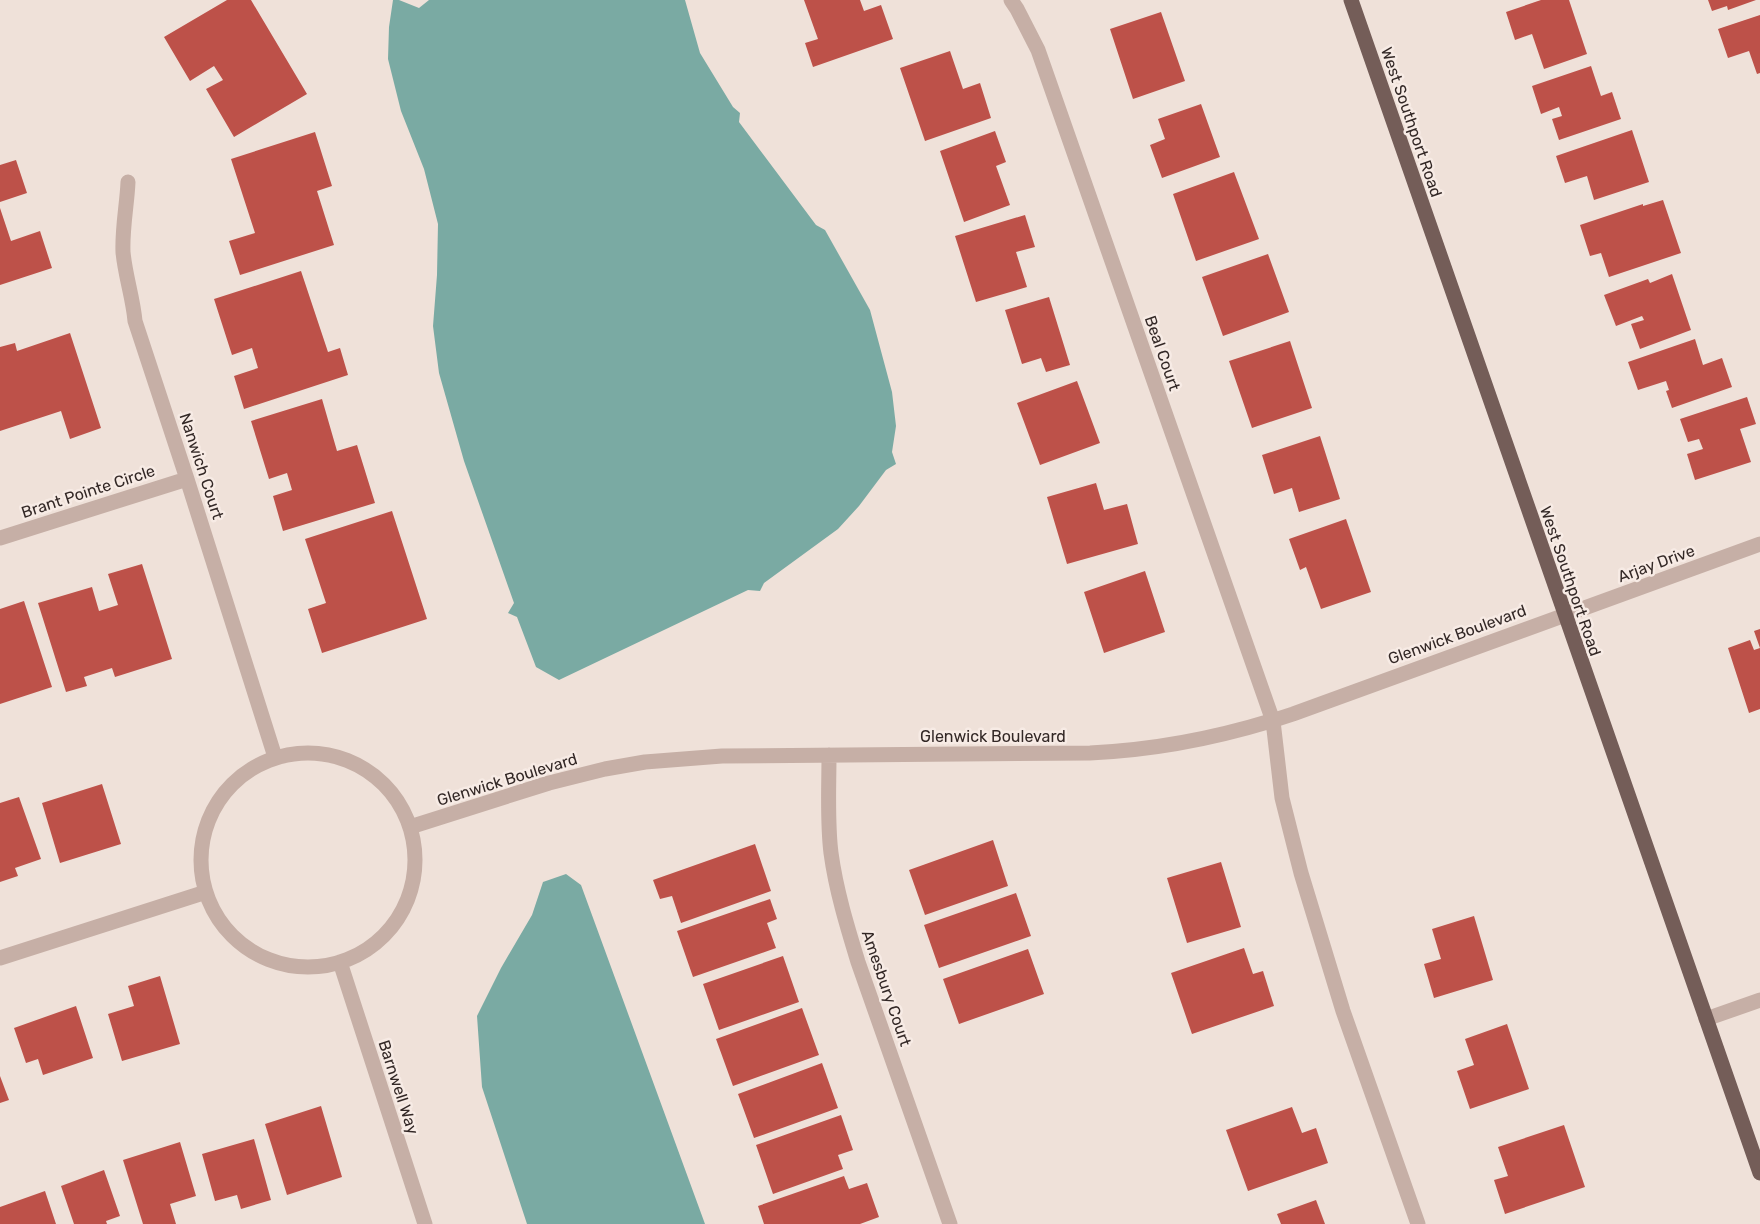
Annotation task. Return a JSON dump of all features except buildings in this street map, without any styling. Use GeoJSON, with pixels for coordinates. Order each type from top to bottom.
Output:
{"type":"FeatureCollection","features":[{"type":"Feature","properties":{"kind":"main road","name":"West Southport Road"},"geometry":{"type":"LineString","coordinates":[[1351,0],[1760,1173]]}},
{"type":"Feature","properties":{"kind":"street","name":"Beal Court"},"geometry":{"type":"LineString","coordinates":[[1011,0],[1038,50],[1273,720],[1282,798],[1300,873],[1343,1011],[1418,1224]]}},
{"type":"Feature","properties":{"kind":"street","name":"Nanwich Court"},"geometry":{"type":"LineString","coordinates":[[129,182],[123,252],[135,321],[275,757]]}},
{"type":"Feature","properties":{"kind":"street","name":"Brant Pointe Circle"},"geometry":{"type":"LineString","coordinates":[[0,538],[187,479]]}},
{"type":"Feature","properties":{"kind":"street","name":"Arjay Drive"},"geometry":{"type":"LineString","coordinates":[[1564,615],[1760,544]]}},
{"type":"Feature","properties":{"kind":"street","name":"Glenwick Boulevard"},"geometry":{"type":"LineString","coordinates":[[410,827],[549,783],[645,762],[722,756],[1065,754],[1130,750],[1203,739],[1273,720],[1564,615]]}},
{"type":"Feature","properties":{"kind":"street"},"geometry":{"type":"LineString","coordinates":[[317,752],[344,758],[357,764],[390,790],[410,827],[415,863],[412,887],[403,909],[381,938],[362,952],[340,962],[302,967],[289,965],[264,958],[242,945],[224,927],[210,904],[202,880],[200,854],[205,828],[219,799],[231,784],[252,768],[275,757],[317,752]]}},
{"type":"Feature","properties":{"kind":"street","name":"Amesbury Court"},"geometry":{"type":"LineString","coordinates":[[829,755],[828,814],[831,854],[844,920],[950,1224]]}},
{"type":"Feature","properties":{"kind":"street"},"geometry":{"type":"LineString","coordinates":[[0,958],[206,892]]}},
{"type":"Feature","properties":{"kind":"street","name":"Barnwell Way"},"geometry":{"type":"LineString","coordinates":[[340,962],[424,1224]]}},
{"type":"Feature","properties":{"kind":"street"},"geometry":{"type":"LineString","coordinates":[[1706,1019],[1760,1000]]}},
{"type":"Feature","properties":{"kind":"water"},"geometry":{"type":"Polygon","coordinates":[[[393,0],[419,8],[429,0],[685,0],[700,53],[733,107],[740,113],[739,122],[816,225],[825,230],[870,310],[892,392],[896,426],[892,452],[896,464],[886,470],[838,529],[764,583],[760,591],[748,590],[559,680],[536,667],[517,617],[508,613],[514,603],[464,461],[439,373],[433,326],[438,224],[424,169],[401,111],[388,59],[393,0]]]}},
{"type":"Feature","properties":{"kind":"water"},"geometry":{"type":"Polygon","coordinates":[[[566,874],[581,885],[705,1224],[527,1224],[482,1087],[477,1016],[501,968],[532,915],[543,882],[566,874]]]}}]}
